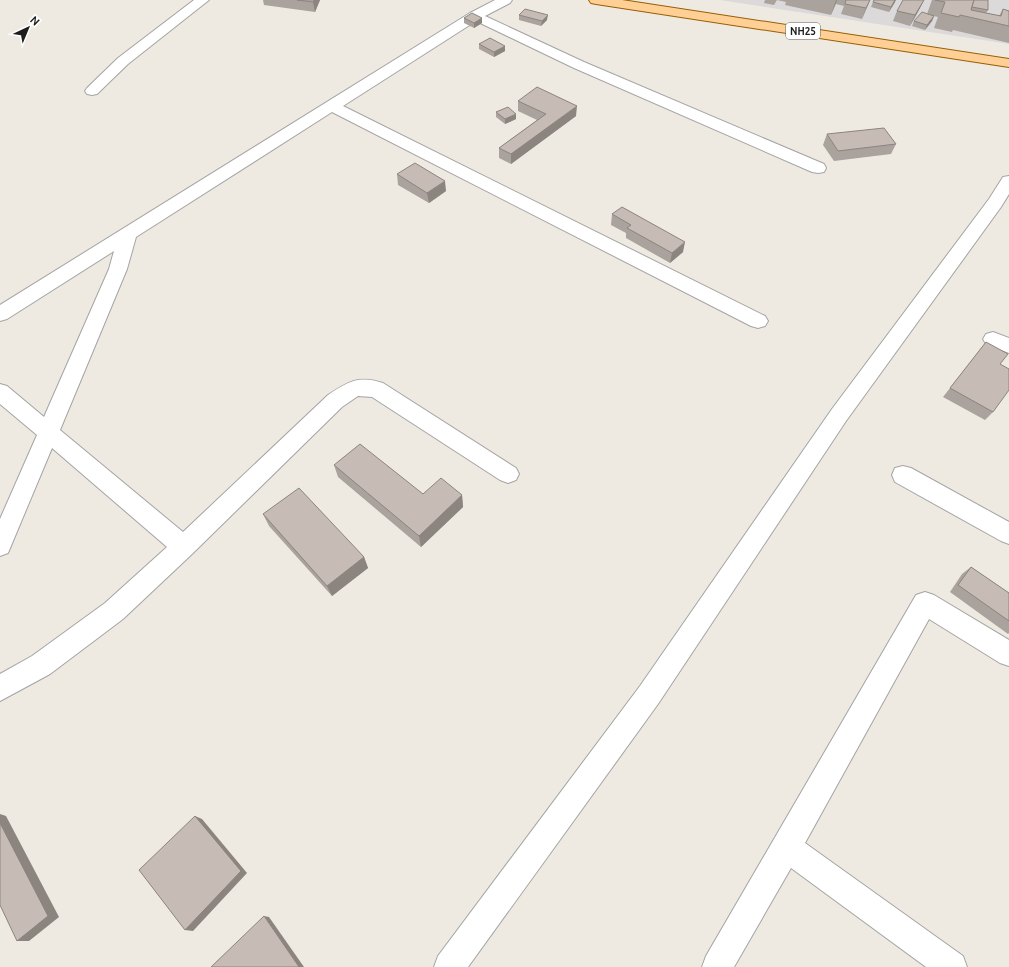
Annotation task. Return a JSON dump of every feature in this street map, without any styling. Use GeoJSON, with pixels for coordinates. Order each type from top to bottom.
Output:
{"type":"FeatureCollection","features":[{"type":"Feature","properties":{"kind":"main road","name":"NH25"},"geometry":{"type":"LineString","coordinates":[[596,0],[1009,63]]}},
{"type":"Feature","properties":{"kind":"main road","name":"NH25"},"geometry":{"type":"LineString","coordinates":[[660,0],[1009,52]]}},
{"type":"Feature","properties":{"kind":"street"},"geometry":{"type":"LineString","coordinates":[[92,91],[123,61],[202,0]]}},
{"type":"Feature","properties":{"kind":"street"},"geometry":{"type":"LineString","coordinates":[[0,314],[475,16],[505,0]]}},
{"type":"Feature","properties":{"kind":"street"},"geometry":{"type":"LineString","coordinates":[[475,16],[580,65],[818,168]]}},
{"type":"Feature","properties":{"kind":"street"},"geometry":{"type":"LineString","coordinates":[[332,106],[758,321]]}},
{"type":"Feature","properties":{"kind":"street"},"geometry":{"type":"LineString","coordinates":[[449,967],[648,695],[839,415],[1009,181]]}},
{"type":"Feature","properties":{"kind":"street"},"geometry":{"type":"LineString","coordinates":[[0,546],[118,269],[128,233]]}},
{"type":"Feature","properties":{"kind":"street"},"geometry":{"type":"LineString","coordinates":[[0,688],[41,665],[114,611],[184,547],[335,401],[354,388],[376,389],[508,474]]}},
{"type":"Feature","properties":{"kind":"street"},"geometry":{"type":"LineString","coordinates":[[0,392],[184,547]]}},
{"type":"Feature","properties":{"kind":"street"},"geometry":{"type":"LineString","coordinates":[[903,475],[1009,534]]}},
{"type":"Feature","properties":{"kind":"street"},"geometry":{"type":"LineString","coordinates":[[717,967],[787,847],[925,603],[1009,654]]}},
{"type":"Feature","properties":{"kind":"street"},"geometry":{"type":"LineString","coordinates":[[787,847],[952,967]]}},
{"type":"Feature","properties":{"kind":"shaded area"},"geometry":{"type":"Polygon","coordinates":[[[720,0],[1009,0],[1009,44],[720,0]]]}},
{"type":"Feature","properties":{"kind":"building"},"geometry":{"type":"Polygon","coordinates":[[[297,0],[314,0],[313,2],[297,0]]]}},
{"type":"Feature","properties":{"kind":"building"},"geometry":{"type":"Polygon","coordinates":[[[846,0],[870,0],[866,8],[845,4],[846,0]]]}},
{"type":"Feature","properties":{"kind":"building"},"geometry":{"type":"Polygon","coordinates":[[[874,0],[895,0],[891,7],[873,2],[874,0]]]}},
{"type":"Feature","properties":{"kind":"building"},"geometry":{"type":"Polygon","coordinates":[[[903,0],[924,0],[915,15],[897,11],[903,0]]]}},
{"type":"Feature","properties":{"kind":"building"},"geometry":{"type":"Polygon","coordinates":[[[935,0],[974,0],[971,10],[1001,16],[1003,9],[1009,11],[1009,26],[960,15],[959,17],[941,13],[945,2],[935,0]]]}},
{"type":"Feature","properties":{"kind":"building"},"geometry":{"type":"Polygon","coordinates":[[[974,0],[988,0],[988,10],[972,7],[974,0]]]}},
{"type":"Feature","properties":{"kind":"building"},"geometry":{"type":"Polygon","coordinates":[[[525,9],[548,15],[542,21],[519,15],[525,9]]]}},
{"type":"Feature","properties":{"kind":"building"},"geometry":{"type":"Polygon","coordinates":[[[922,12],[934,16],[927,25],[914,21],[922,12]]]}},
{"type":"Feature","properties":{"kind":"building"},"geometry":{"type":"Polygon","coordinates":[[[472,13],[482,18],[474,23],[464,18],[472,13]]]}},
{"type":"Feature","properties":{"kind":"building"},"geometry":{"type":"Polygon","coordinates":[[[490,38],[505,46],[494,52],[479,44],[490,38]]]}},
{"type":"Feature","properties":{"kind":"building"},"geometry":{"type":"Polygon","coordinates":[[[537,87],[577,106],[511,154],[499,148],[546,114],[518,101],[537,87]]]}},
{"type":"Feature","properties":{"kind":"building"},"geometry":{"type":"Polygon","coordinates":[[[508,107],[516,114],[505,119],[496,112],[508,107]]]}},
{"type":"Feature","properties":{"kind":"building"},"geometry":{"type":"Polygon","coordinates":[[[884,128],[896,144],[838,151],[827,134],[884,128]]]}},
{"type":"Feature","properties":{"kind":"building"},"geometry":{"type":"Polygon","coordinates":[[[415,163],[445,181],[427,193],[397,174],[415,163]]]}},
{"type":"Feature","properties":{"kind":"building"},"geometry":{"type":"Polygon","coordinates":[[[622,207],[685,242],[672,253],[627,228],[631,225],[612,214],[622,207]]]}},
{"type":"Feature","properties":{"kind":"building"},"geometry":{"type":"Polygon","coordinates":[[[986,342],[1008,354],[1000,364],[1009,369],[1009,390],[993,412],[950,388],[986,342]]]}},
{"type":"Feature","properties":{"kind":"building"},"geometry":{"type":"Polygon","coordinates":[[[360,444],[423,494],[441,478],[462,495],[419,536],[334,465],[360,444]]]}},
{"type":"Feature","properties":{"kind":"building"},"geometry":{"type":"Polygon","coordinates":[[[299,488],[364,557],[327,586],[263,514],[299,488]]]}},
{"type":"Feature","properties":{"kind":"building"},"geometry":{"type":"Polygon","coordinates":[[[971,567],[1009,593],[1009,621],[958,585],[971,567]]]}},
{"type":"Feature","properties":{"kind":"building"},"geometry":{"type":"Polygon","coordinates":[[[195,816],[241,871],[185,930],[139,870],[195,816]]]}},
{"type":"Feature","properties":{"kind":"building"},"geometry":{"type":"Polygon","coordinates":[[[0,823],[48,916],[17,941],[0,905],[0,823]]]}},
{"type":"Feature","properties":{"kind":"building"},"geometry":{"type":"Polygon","coordinates":[[[264,916],[299,967],[211,967],[264,916]]]}}]}
